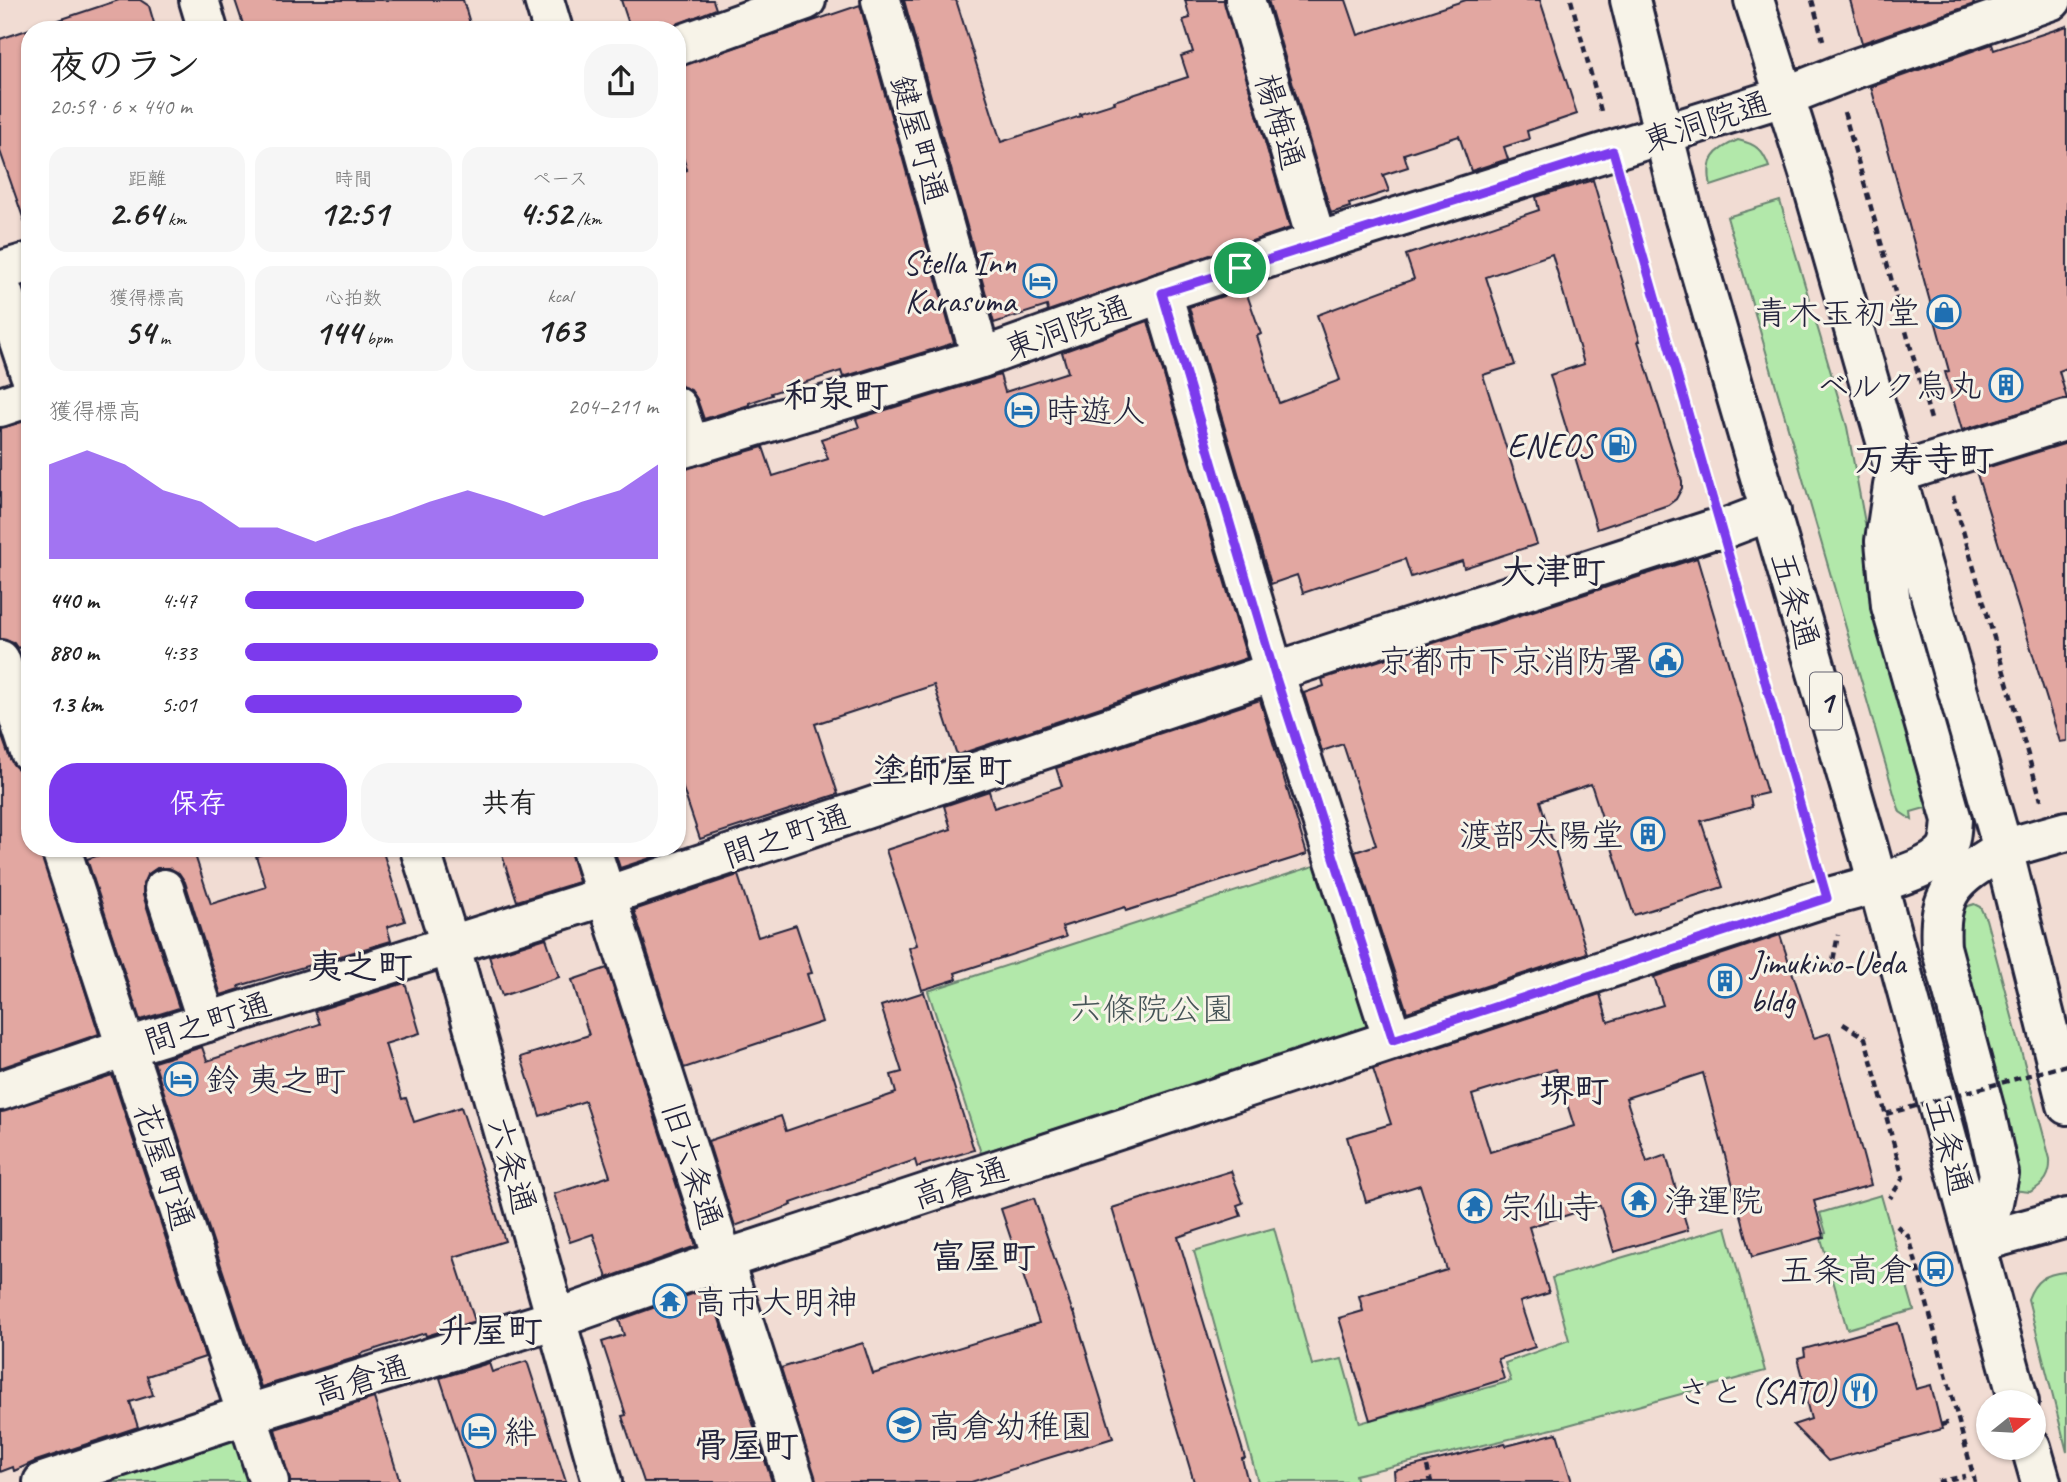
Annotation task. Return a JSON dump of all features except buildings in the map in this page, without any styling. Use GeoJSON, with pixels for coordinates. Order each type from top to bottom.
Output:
{"type":"FeatureCollection","features":[{"type":"Feature","properties":{"kind":"main road"},"geometry":{"type":"LineString","coordinates":[[199,0],[205,21]]}},
{"type":"Feature","properties":{"kind":"main road"},"geometry":{"type":"LineString","coordinates":[[544,0],[550,21]]}},
{"type":"Feature","properties":{"kind":"main road"},"geometry":{"type":"LineString","coordinates":[[686,43],[806,0]]}},
{"type":"Feature","properties":{"kind":"main road","name":"鍵屋町通"},"geometry":{"type":"LineString","coordinates":[[881,0],[981,358]]}},
{"type":"Feature","properties":{"kind":"main road","name":"楊梅通"},"geometry":{"type":"LineString","coordinates":[[1245,0],[1317,242]]}},
{"type":"Feature","properties":{"kind":"main road","name":"五条通"},"geometry":{"type":"LineString","coordinates":[[1630,0],[1684,216],[1877,884],[2017,1390]]}},
{"type":"Feature","properties":{"kind":"main road"},"geometry":{"type":"LineString","coordinates":[[1754,0],[1786,96],[2003,849],[2067,1105]]}},
{"type":"Feature","properties":{"kind":"main road","name":"東洞院通"},"geometry":{"type":"LineString","coordinates":[[686,447],[981,358],[1162,293],[1317,242],[1786,96],[1854,69],[2052,0]]}},
{"type":"Feature","properties":{"kind":"main road"},"geometry":{"type":"LineString","coordinates":[[0,271],[21,265]]}},
{"type":"Feature","properties":{"kind":"main road"},"geometry":{"type":"LineString","coordinates":[[0,284],[21,347]]}},
{"type":"Feature","properties":{"kind":"main road"},"geometry":{"type":"LineString","coordinates":[[1162,293],[1274,672],[1393,1040]]}},
{"type":"Feature","properties":{"kind":"main road"},"geometry":{"type":"LineString","coordinates":[[0,407],[21,400]]}},
{"type":"Feature","properties":{"kind":"main road"},"geometry":{"type":"LineString","coordinates":[[1895,474],[2067,420]]}},
{"type":"Feature","properties":{"kind":"main road","name":"高倉通"},"geometry":{"type":"LineString","coordinates":[[43,1482],[248,1414],[556,1319],[723,1260],[1827,898],[1877,884],[1928,864],[1944,852],[1951,837],[1952,820],[1891,606],[1885,541],[1895,474]]}},
{"type":"Feature","properties":{"kind":"main road","name":"間之町通"},"geometry":{"type":"LineString","coordinates":[[0,1091],[207,1021],[606,896],[1274,672],[1712,530],[1721,530],[1771,511]]}},
{"type":"Feature","properties":{"kind":"main road"},"geometry":{"type":"LineString","coordinates":[[8,665],[21,716]]}},
{"type":"Feature","properties":{"kind":"main road"},"geometry":{"type":"LineString","coordinates":[[1977,1243],[1992,1208],[1999,1174],[1941,947],[1939,924],[1945,900],[1953,885],[1970,870],[2003,849],[2067,831]]}},
{"type":"Feature","properties":{"kind":"main road","name":"花屋町通"},"geometry":{"type":"LineString","coordinates":[[64,857],[269,1482]]}},
{"type":"Feature","properties":{"kind":"main road","name":"六条通"},"geometry":{"type":"LineString","coordinates":[[423,857],[450,944],[602,1482]]}},
{"type":"Feature","properties":{"kind":"main road","name":"旧六条通"},"geometry":{"type":"LineString","coordinates":[[594,857],[795,1482]]}},
{"type":"Feature","properties":{"kind":"main road"},"geometry":{"type":"LineString","coordinates":[[164,889],[207,1021]]}},
{"type":"Feature","properties":{"kind":"main road"},"geometry":{"type":"LineString","coordinates":[[1977,1243],[2067,1218]]}},
{"type":"Feature","properties":{"kind":"main road"},"geometry":{"type":"LineString","coordinates":[[2035,1460],[2041,1482]]}},
{"type":"Feature","properties":{"kind":"path"},"geometry":{"type":"LineString","coordinates":[[1571,0],[1839,938],[1831,971]]}},
{"type":"Feature","properties":{"kind":"path"},"geometry":{"type":"LineString","coordinates":[[1843,1024],[1865,1038],[1886,1114],[1903,1178],[1890,1198]]}},
{"type":"Feature","properties":{"kind":"path"},"geometry":{"type":"LineString","coordinates":[[1886,1114],[2067,1065]]}},
{"type":"Feature","properties":{"kind":"path"},"geometry":{"type":"LineString","coordinates":[[1897,1226],[1909,1237],[1975,1482]]}},
{"type":"Feature","properties":{"kind":"path"},"geometry":{"type":"LineString","coordinates":[[1941,1424],[1950,1422]]}},
{"type":"Feature","properties":{"kind":"path"},"geometry":{"type":"LineString","coordinates":[[1427,1466],[1431,1482]]}},
{"type":"Feature","properties":{"kind":"path"},"geometry":{"type":"LineString","coordinates":[[1939,1482],[1965,1476]]}},
{"type":"Feature","properties":{"kind":"green space"},"geometry":{"type":"Polygon","coordinates":[[[1738,140],[1758,149],[1769,167],[1711,186],[1709,169],[1713,157],[1738,140]]]}},
{"type":"Feature","properties":{"kind":"green space"},"geometry":{"type":"Polygon","coordinates":[[[1780,201],[1847,427],[1881,608],[1933,813],[1928,815],[1925,808],[1911,812],[1912,820],[1900,812],[1895,797],[1727,217],[1780,201]]]}},
{"type":"Feature","properties":{"kind":"green space","name":"六條院公園"},"geometry":{"type":"Polygon","coordinates":[[[1323,863],[1376,1025],[981,1153],[928,991],[1323,863]]]}},
{"type":"Feature","properties":{"kind":"green space"},"geometry":{"type":"Polygon","coordinates":[[[1974,904],[1980,907],[1986,919],[2050,1159],[2046,1178],[2030,1192],[2012,1190],[1956,958],[1961,908],[1974,904]]]}},
{"type":"Feature","properties":{"kind":"green space"},"geometry":{"type":"Polygon","coordinates":[[[1881,1195],[1914,1310],[1847,1329],[1820,1235],[1826,1233],[1820,1213],[1881,1195]]]}},
{"type":"Feature","properties":{"kind":"green space"},"geometry":{"type":"Polygon","coordinates":[[[1726,1227],[1765,1371],[1561,1427],[1355,1475],[1357,1482],[1258,1482],[1194,1251],[1274,1228],[1312,1365],[1342,1359],[1360,1423],[1511,1381],[1505,1363],[1569,1340],[1552,1278],[1726,1227]]]}},
{"type":"Feature","properties":{"kind":"green space"},"geometry":{"type":"Polygon","coordinates":[[[2065,1272],[2067,1452],[2028,1299],[2042,1279],[2065,1272]]]}},
{"type":"Feature","properties":{"kind":"green space"},"geometry":{"type":"Polygon","coordinates":[[[240,1434],[255,1482],[89,1482],[240,1434]]]}},
{"type":"Feature","properties":{"kind":"place","name":"Stella Inn Karasuma"},"geometry":{"type":"Point","coordinates":[1040,281]}},
{"type":"Feature","properties":{"kind":"place","name":"青木玉初堂"},"geometry":{"type":"Point","coordinates":[1944,312]}},
{"type":"Feature","properties":{"kind":"place","name":"ベルク烏丸"},"geometry":{"type":"Point","coordinates":[2006,385]}},
{"type":"Feature","properties":{"kind":"place","name":"時遊人"},"geometry":{"type":"Point","coordinates":[1022,410]}},
{"type":"Feature","properties":{"kind":"place","name":"ENEOS"},"geometry":{"type":"Point","coordinates":[1619,445]}},
{"type":"Feature","properties":{"kind":"place","name":"京都市下京消防署"},"geometry":{"type":"Point","coordinates":[1666,660]}},
{"type":"Feature","properties":{"kind":"place","name":"渡部太陽堂"},"geometry":{"type":"Point","coordinates":[1648,834]}},
{"type":"Feature","properties":{"kind":"place","name":"Jimukino-Ueda bldg"},"geometry":{"type":"Point","coordinates":[1725,981]}},
{"type":"Feature","properties":{"kind":"place","name":"鈴 夷之町"},"geometry":{"type":"Point","coordinates":[181,1079]}},
{"type":"Feature","properties":{"kind":"place","name":"浄運院"},"geometry":{"type":"Point","coordinates":[1639,1200]}},
{"type":"Feature","properties":{"kind":"place","name":"宗仙寺"},"geometry":{"type":"Point","coordinates":[1475,1206]}},
{"type":"Feature","properties":{"kind":"place","name":"五条高倉"},"geometry":{"type":"Point","coordinates":[1936,1269]}},
{"type":"Feature","properties":{"kind":"place","name":"高市大明神"},"geometry":{"type":"Point","coordinates":[670,1301]}},
{"type":"Feature","properties":{"kind":"place","name":"さと (SATO)"},"geometry":{"type":"Point","coordinates":[1860,1391]}},
{"type":"Feature","properties":{"kind":"place","name":"高倉幼稚園"},"geometry":{"type":"Point","coordinates":[904,1425]}},
{"type":"Feature","properties":{"kind":"place","name":"絆"},"geometry":{"type":"Point","coordinates":[479,1431]}},
{"type":"Feature","properties":{"kind":"district","name":"和泉町"},"geometry":{"type":"Point","coordinates":[836,395]}},
{"type":"Feature","properties":{"kind":"district","name":"万寿寺町"},"geometry":{"type":"Point","coordinates":[1924,459]}},
{"type":"Feature","properties":{"kind":"district","name":"大津町"},"geometry":{"type":"Point","coordinates":[1553,571]}},
{"type":"Feature","properties":{"kind":"district","name":"塗師屋町"},"geometry":{"type":"Point","coordinates":[942,770]}},
{"type":"Feature","properties":{"kind":"district","name":"夷之町"},"geometry":{"type":"Point","coordinates":[360,966]}},
{"type":"Feature","properties":{"kind":"district","name":"堺町"},"geometry":{"type":"Point","coordinates":[1574,1090]}},
{"type":"Feature","properties":{"kind":"district","name":"富屋町"},"geometry":{"type":"Point","coordinates":[983,1256]}},
{"type":"Feature","properties":{"kind":"district","name":"升屋町"},"geometry":{"type":"Point","coordinates":[490,1330]}},
{"type":"Feature","properties":{"kind":"district","name":"骨屋町"},"geometry":{"type":"Point","coordinates":[746,1445]}},
{"type":"Feature","properties":{"kind":"route"},"geometry":{"type":"LineString","coordinates":[[1613,151],[1827,898],[1393,1040],[1274,672],[1162,293],[1240,268],[1613,151]]}}]}
